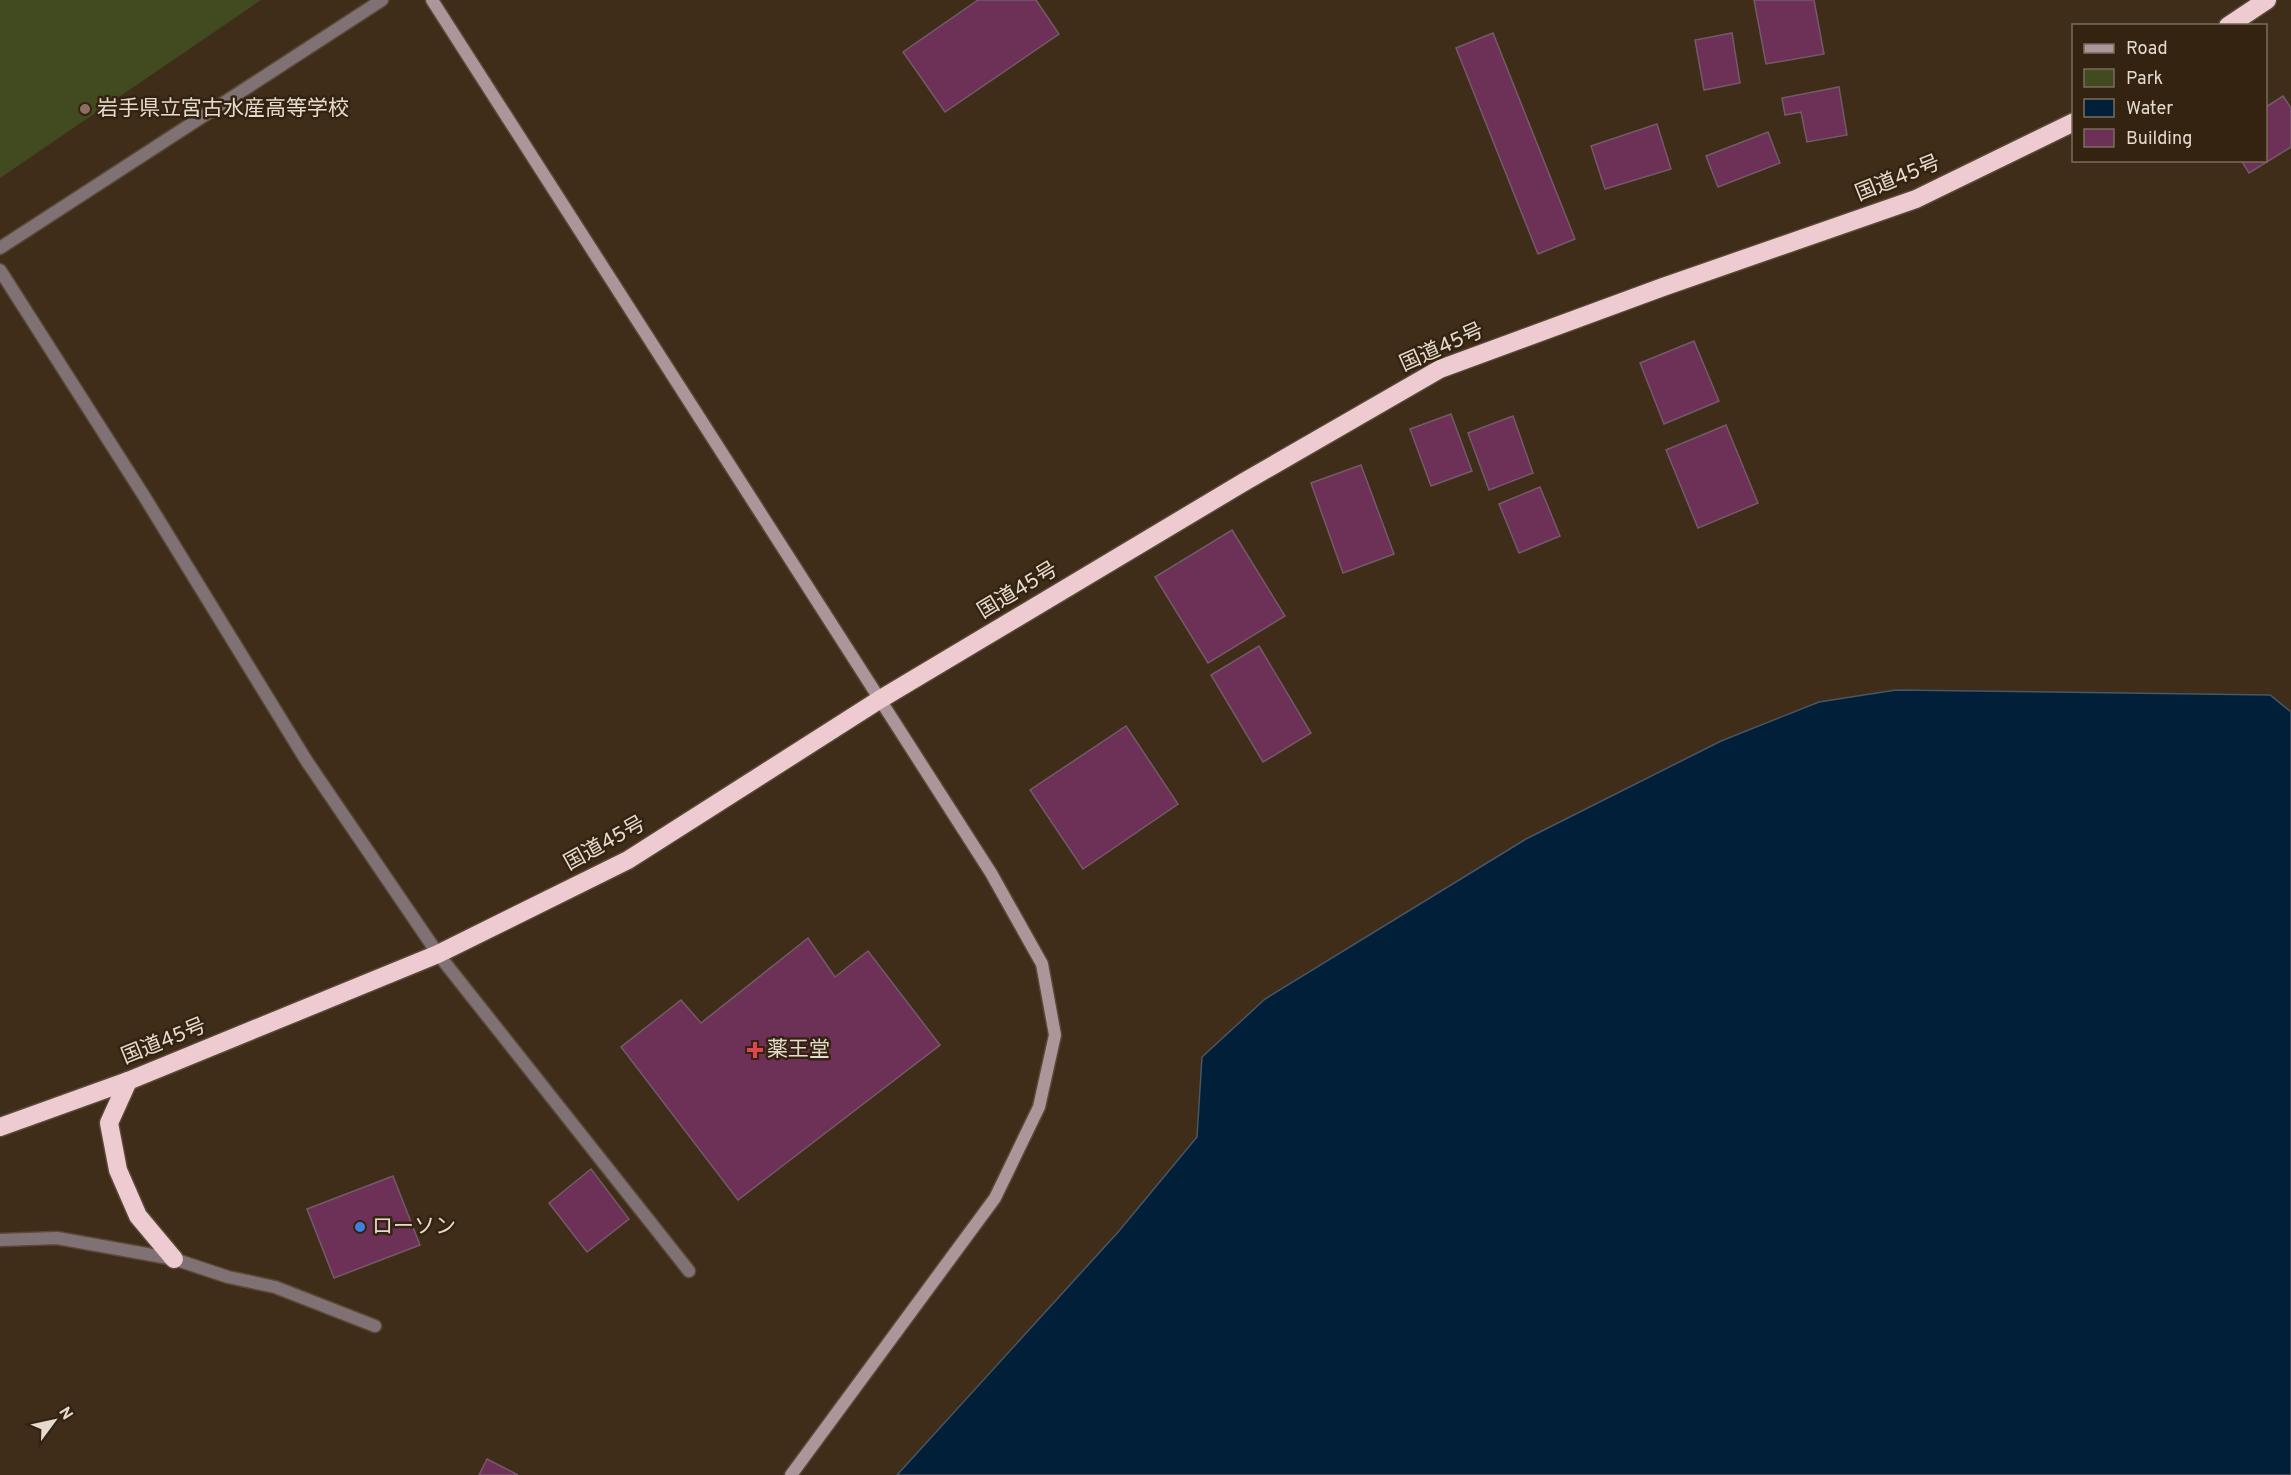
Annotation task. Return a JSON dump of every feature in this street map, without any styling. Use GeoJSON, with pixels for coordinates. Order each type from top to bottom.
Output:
{"type":"FeatureCollection","features":[{"type":"Feature","properties":{"kind":"highway"},"geometry":{"type":"LineString","coordinates":[[2231,24],[2263,3]]}},
{"type":"Feature","properties":{"kind":"highway","name":"国道45号"},"geometry":{"type":"LineString","coordinates":[[0,1127],[128,1081],[438,954],[628,860],[879,700],[1244,482],[1440,369],[1663,287],[1916,200],[2072,122]]}},
{"type":"Feature","properties":{"kind":"highway"},"geometry":{"type":"LineString","coordinates":[[128,1081],[109,1123],[118,1170],[138,1216],[174,1259]]}},
{"type":"Feature","properties":{"kind":"street"},"geometry":{"type":"LineString","coordinates":[[0,248],[382,0]]}},
{"type":"Feature","properties":{"kind":"street"},"geometry":{"type":"LineString","coordinates":[[432,0],[991,873],[1042,964],[1055,1035],[1039,1107],[995,1198],[792,1475]]}},
{"type":"Feature","properties":{"kind":"street"},"geometry":{"type":"LineString","coordinates":[[0,270],[144,496],[306,760],[438,954],[689,1271]]}},
{"type":"Feature","properties":{"kind":"street"},"geometry":{"type":"LineString","coordinates":[[0,1240],[57,1238],[174,1259],[228,1277],[275,1287],[375,1326]]}},
{"type":"Feature","properties":{"kind":"green space","name":"岩手県立宮古水産高等学校"},"geometry":{"type":"Polygon","coordinates":[[[0,0],[261,0],[0,178],[0,0]]]}},
{"type":"Feature","properties":{"kind":"water"},"geometry":{"type":"Polygon","coordinates":[[[1896,690],[2270,695],[2291,712],[2291,1475],[897,1475],[1119,1231],[1197,1137],[1202,1057],[1265,999],[1526,839],[1721,741],[1819,702],[1896,690]]]}},
{"type":"Feature","properties":{"kind":"building"},"geometry":{"type":"Polygon","coordinates":[[[978,0],[1036,0],[1059,34],[945,112],[903,52],[978,0]]]}},
{"type":"Feature","properties":{"kind":"building"},"geometry":{"type":"Polygon","coordinates":[[[1754,0],[1814,0],[1824,54],[1766,64],[1754,0]]]}},
{"type":"Feature","properties":{"kind":"building"},"geometry":{"type":"Polygon","coordinates":[[[1493,33],[1575,239],[1538,254],[1456,48],[1493,33]]]}},
{"type":"Feature","properties":{"kind":"building"},"geometry":{"type":"Polygon","coordinates":[[[1732,33],[1740,83],[1704,90],[1695,40],[1732,33]]]}},
{"type":"Feature","properties":{"kind":"building"},"geometry":{"type":"Polygon","coordinates":[[[1839,87],[1847,135],[1807,142],[1801,112],[1785,115],[1782,98],[1839,87]]]}},
{"type":"Feature","properties":{"kind":"building"},"geometry":{"type":"Polygon","coordinates":[[[2283,96],[2291,108],[2291,147],[2267,162],[2267,106],[2283,96]]]}},
{"type":"Feature","properties":{"kind":"building"},"geometry":{"type":"Polygon","coordinates":[[[1657,124],[1671,169],[1605,189],[1591,146],[1657,124]]]}},
{"type":"Feature","properties":{"kind":"building"},"geometry":{"type":"Polygon","coordinates":[[[1768,132],[1780,163],[1718,187],[1706,156],[1768,132]]]}},
{"type":"Feature","properties":{"kind":"building"},"geometry":{"type":"Polygon","coordinates":[[[2242,162],[2267,162],[2249,173],[2242,162]]]}},
{"type":"Feature","properties":{"kind":"building"},"geometry":{"type":"Polygon","coordinates":[[[1694,341],[1719,401],[1664,424],[1640,363],[1694,341]]]}},
{"type":"Feature","properties":{"kind":"building"},"geometry":{"type":"Polygon","coordinates":[[[1451,414],[1472,471],[1431,486],[1410,429],[1451,414]]]}},
{"type":"Feature","properties":{"kind":"building"},"geometry":{"type":"Polygon","coordinates":[[[1513,416],[1533,473],[1489,490],[1468,433],[1513,416]]]}},
{"type":"Feature","properties":{"kind":"building"},"geometry":{"type":"Polygon","coordinates":[[[1726,425],[1758,503],[1698,528],[1666,450],[1726,425]]]}},
{"type":"Feature","properties":{"kind":"building"},"geometry":{"type":"Polygon","coordinates":[[[1361,465],[1394,554],[1343,573],[1311,483],[1361,465]]]}},
{"type":"Feature","properties":{"kind":"building"},"geometry":{"type":"Polygon","coordinates":[[[1540,487],[1560,536],[1519,553],[1499,504],[1540,487]]]}},
{"type":"Feature","properties":{"kind":"building"},"geometry":{"type":"Polygon","coordinates":[[[1232,530],[1285,616],[1208,663],[1155,577],[1232,530]]]}},
{"type":"Feature","properties":{"kind":"building"},"geometry":{"type":"Polygon","coordinates":[[[1259,646],[1311,733],[1263,762],[1211,675],[1259,646]]]}},
{"type":"Feature","properties":{"kind":"building"},"geometry":{"type":"Polygon","coordinates":[[[1126,726],[1178,804],[1083,869],[1030,790],[1126,726]]]}},
{"type":"Feature","properties":{"kind":"building"},"geometry":{"type":"Polygon","coordinates":[[[808,938],[835,977],[868,951],[940,1045],[738,1200],[621,1047],[681,1000],[701,1023],[808,938]]]}},
{"type":"Feature","properties":{"kind":"building"},"geometry":{"type":"Polygon","coordinates":[[[591,1169],[629,1219],[587,1252],[549,1203],[591,1169]]]}},
{"type":"Feature","properties":{"kind":"building"},"geometry":{"type":"Polygon","coordinates":[[[393,1176],[420,1245],[334,1278],[307,1209],[393,1176]]]}},
{"type":"Feature","properties":{"kind":"building"},"geometry":{"type":"Polygon","coordinates":[[[487,1459],[518,1475],[479,1475],[487,1459]]]}},
{"type":"Feature","properties":{"kind":"place","name":"岩手県立宮古水産高等学校"},"geometry":{"type":"Point","coordinates":[85,109]}},
{"type":"Feature","properties":{"kind":"place","name":"薬王堂"},"geometry":{"type":"Point","coordinates":[755,1050]}},
{"type":"Feature","properties":{"kind":"place","name":"ローソン"},"geometry":{"type":"Point","coordinates":[360,1227]}}]}
